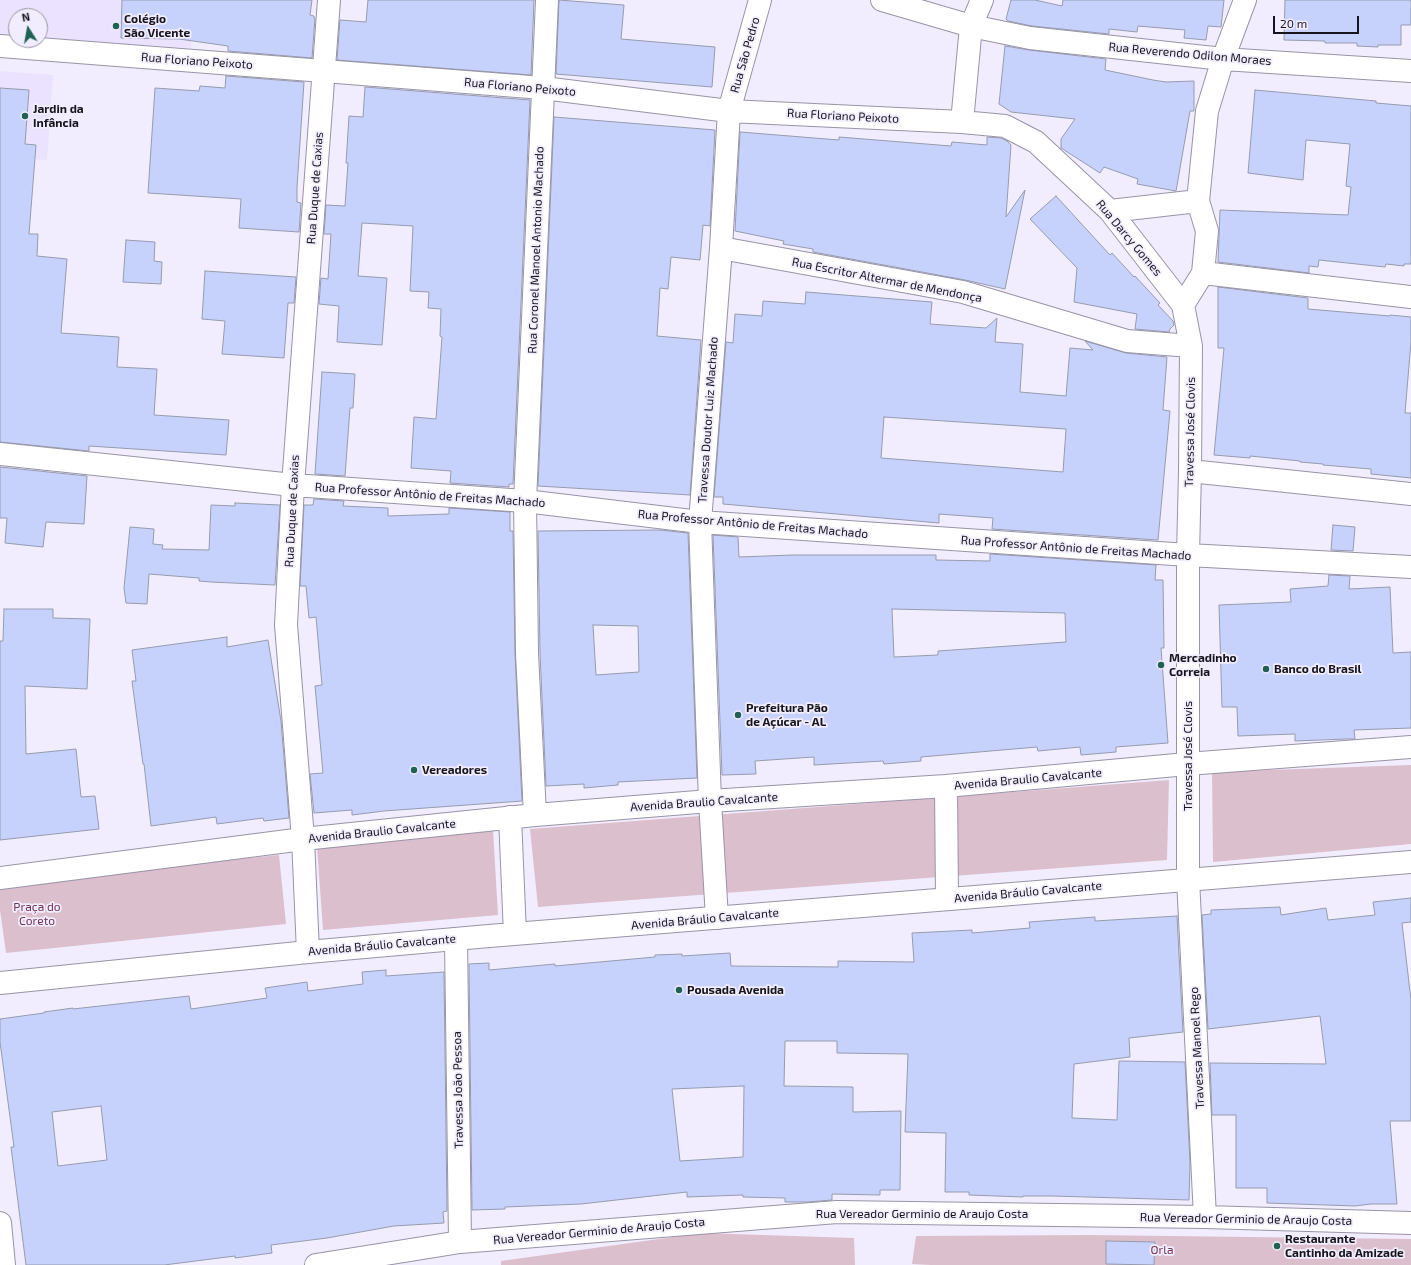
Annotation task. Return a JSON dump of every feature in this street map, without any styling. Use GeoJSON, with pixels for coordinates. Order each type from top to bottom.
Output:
{"type":"FeatureCollection","features":[{"type":"Feature","properties":{"kind":"street","name":"Rua Duque de Caxias"},"geometry":{"type":"LineString","coordinates":[[308,952],[303,840],[286,625],[293,485],[329,0]]}},
{"type":"Feature","properties":{"kind":"street","name":"Rua Coronel Manoel Antonio Machado"},"geometry":{"type":"LineString","coordinates":[[534,815],[527,653],[525,501],[547,0]]}},
{"type":"Feature","properties":{"kind":"street","name":"Rua São Pedro"},"geometry":{"type":"LineString","coordinates":[[729,111],[760,0]]}},
{"type":"Feature","properties":{"kind":"street","name":"Rua Reverendo Odilon Moraes"},"geometry":{"type":"LineString","coordinates":[[882,0],[971,26],[1030,38],[1223,59],[1411,71]]}},
{"type":"Feature","properties":{"kind":"street"},"geometry":{"type":"LineString","coordinates":[[962,122],[971,26],[982,0]]}},
{"type":"Feature","properties":{"kind":"street"},"geometry":{"type":"LineString","coordinates":[[1183,305],[1203,273],[1207,232],[1198,201],[1207,111],[1223,59],[1245,0]]}},
{"type":"Feature","properties":{"kind":"street","name":"Rua Floriano Peixoto"},"geometry":{"type":"LineString","coordinates":[[0,46],[543,88],[729,111],[962,122],[1005,126],[1036,142]]}},
{"type":"Feature","properties":{"kind":"street","name":"Travessa Doutor Luiz Machado"},"geometry":{"type":"LineString","coordinates":[[717,918],[710,801],[700,522],[721,248],[729,111]]}},
{"type":"Feature","properties":{"kind":"street","name":"Rua Darcy Gomes"},"geometry":{"type":"LineString","coordinates":[[1036,142],[1110,211],[1183,305]]}},
{"type":"Feature","properties":{"kind":"street"},"geometry":{"type":"LineString","coordinates":[[1110,211],[1198,201]]}},
{"type":"Feature","properties":{"kind":"street","name":"Rua Escritor Altermar de Mendonça"},"geometry":{"type":"LineString","coordinates":[[721,248],[963,292],[1127,341],[1191,346]]}},
{"type":"Feature","properties":{"kind":"street"},"geometry":{"type":"LineString","coordinates":[[1203,273],[1411,297]]}},
{"type":"Feature","properties":{"kind":"street","name":"Travessa José Clovis"},"geometry":{"type":"LineString","coordinates":[[1183,305],[1191,346],[1188,555],[1188,879]]}},
{"type":"Feature","properties":{"kind":"street","name":"Rua Professor Antônio de Freitas Machado"},"geometry":{"type":"LineString","coordinates":[[0,454],[293,485],[525,501],[700,522],[1188,555],[1411,567]]}},
{"type":"Feature","properties":{"kind":"street"},"geometry":{"type":"LineString","coordinates":[[1190,471],[1411,494]]}},
{"type":"Feature","properties":{"kind":"street","name":"Avenida Braulio Cavalcante"},"geometry":{"type":"LineString","coordinates":[[0,878],[303,840],[510,817],[710,801],[946,786],[1187,764],[1411,747]]}},
{"type":"Feature","properties":{"kind":"street"},"geometry":{"type":"LineString","coordinates":[[946,786],[946,898]]}},
{"type":"Feature","properties":{"kind":"street"},"geometry":{"type":"LineString","coordinates":[[510,817],[515,934]]}},
{"type":"Feature","properties":{"kind":"street","name":"Avenida Bráulio Cavalcante"},"geometry":{"type":"LineString","coordinates":[[0,983],[308,952],[456,939],[946,898],[1411,862]]}},
{"type":"Feature","properties":{"kind":"street","name":"Travessa Manoel Rego"},"geometry":{"type":"LineString","coordinates":[[1188,879],[1205,1217]]}},
{"type":"Feature","properties":{"kind":"street","name":"Travessa João Pessoa"},"geometry":{"type":"LineString","coordinates":[[456,939],[460,1242]]}},
{"type":"Feature","properties":{"kind":"street","name":"Rua Vereador Germinio de Araujo Costa"},"geometry":{"type":"LineString","coordinates":[[316,1265],[460,1242],[837,1212],[1205,1217],[1411,1223]]}},
{"type":"Feature","properties":{"kind":"street"},"geometry":{"type":"LineString","coordinates":[[0,1223],[4,1265]]}},
{"type":"Feature","properties":{"kind":"shaded area","name":"Colégio São Vicente"},"geometry":{"type":"Polygon","coordinates":[[[0,0],[194,0],[191,48],[48,39],[48,8],[8,8],[8,38],[0,37],[0,0]]]}},
{"type":"Feature","properties":{"kind":"shaded area","name":"Jardin da Infância"},"geometry":{"type":"Polygon","coordinates":[[[0,71],[53,75],[47,160],[0,157],[0,71]]]}},
{"type":"Feature","properties":{"kind":"green space"},"geometry":{"type":"Polygon","coordinates":[[[1411,765],[1411,844],[1213,862],[1212,772],[1411,765]]]}},
{"type":"Feature","properties":{"kind":"green space"},"geometry":{"type":"Polygon","coordinates":[[[1169,780],[1167,860],[538,907],[530,829],[1169,780]]]}},
{"type":"Feature","properties":{"kind":"green space"},"geometry":{"type":"Polygon","coordinates":[[[493,830],[498,915],[323,930],[317,847],[493,830]]]}},
{"type":"Feature","properties":{"kind":"green space","name":"Praça do Coreto"},"geometry":{"type":"Polygon","coordinates":[[[279,855],[286,924],[6,953],[0,910],[0,883],[279,855]]]}},
{"type":"Feature","properties":{"kind":"green space"},"geometry":{"type":"Polygon","coordinates":[[[702,1233],[854,1238],[855,1265],[501,1265],[501,1261],[702,1233]]]}},
{"type":"Feature","properties":{"kind":"green space","name":"Orla"},"geometry":{"type":"Polygon","coordinates":[[[1089,1235],[1411,1239],[1411,1265],[912,1264],[916,1236],[1089,1235]]]}},
{"type":"Feature","properties":{"kind":"building"},"geometry":{"type":"Polygon","coordinates":[[[122,0],[312,0],[310,15],[314,16],[315,18],[312,58],[228,51],[228,46],[179,39],[121,38],[122,0]]]}},
{"type":"Feature","properties":{"kind":"building"},"geometry":{"type":"Polygon","coordinates":[[[368,0],[534,0],[531,75],[337,60],[340,20],[366,22],[368,0]]]}},
{"type":"Feature","properties":{"kind":"building"},"geometry":{"type":"Polygon","coordinates":[[[559,0],[624,5],[621,39],[715,47],[712,87],[556,74],[559,0]]]}},
{"type":"Feature","properties":{"kind":"building"},"geometry":{"type":"Polygon","coordinates":[[[1011,0],[1035,0],[1062,6],[1063,0],[1224,0],[1221,27],[1208,26],[1206,40],[1184,38],[1185,30],[1138,26],[1137,32],[1109,29],[1109,34],[1032,26],[1008,21],[1006,19],[1011,0]]]}},
{"type":"Feature","properties":{"kind":"building"},"geometry":{"type":"Polygon","coordinates":[[[1285,0],[1411,0],[1411,25],[1401,25],[1401,45],[1378,45],[1378,47],[1357,46],[1357,43],[1325,43],[1325,41],[1284,40],[1285,0]]]}},
{"type":"Feature","properties":{"kind":"building"},"geometry":{"type":"Polygon","coordinates":[[[1005,46],[1106,59],[1105,70],[1153,80],[1166,82],[1194,81],[1194,111],[1190,111],[1176,191],[1137,184],[1138,179],[1104,167],[1100,173],[1061,148],[1061,139],[1075,119],[1011,112],[999,104],[1005,46]]]}},
{"type":"Feature","properties":{"kind":"building"},"geometry":{"type":"Polygon","coordinates":[[[226,76],[304,82],[297,187],[297,202],[301,203],[299,232],[239,228],[241,199],[148,193],[155,88],[199,91],[200,86],[225,88],[226,76]]]}},
{"type":"Feature","properties":{"kind":"building"},"geometry":{"type":"Polygon","coordinates":[[[365,87],[530,100],[513,484],[509,484],[509,487],[450,483],[451,471],[411,468],[414,417],[436,419],[442,337],[440,336],[441,309],[428,308],[429,292],[410,291],[413,226],[362,223],[358,276],[387,278],[382,345],[337,342],[339,306],[319,304],[321,278],[328,279],[331,234],[324,234],[326,205],[345,206],[349,116],[363,117],[365,87]]]}},
{"type":"Feature","properties":{"kind":"building"},"geometry":{"type":"Polygon","coordinates":[[[0,88],[29,90],[25,144],[36,145],[29,234],[38,234],[37,256],[67,259],[61,333],[119,337],[117,367],[157,369],[154,415],[229,420],[226,455],[89,446],[89,451],[0,442],[0,88]]]}},
{"type":"Feature","properties":{"kind":"building"},"geometry":{"type":"Polygon","coordinates":[[[1255,90],[1376,101],[1376,103],[1411,106],[1411,264],[1404,264],[1404,266],[1386,264],[1385,267],[1319,260],[1318,267],[1309,266],[1309,273],[1218,262],[1220,210],[1348,215],[1351,187],[1346,186],[1350,144],[1306,140],[1303,180],[1248,173],[1255,90]]]}},
{"type":"Feature","properties":{"kind":"building"},"geometry":{"type":"Polygon","coordinates":[[[554,117],[715,130],[710,226],[703,225],[700,260],[671,257],[668,289],[660,288],[657,336],[701,340],[690,495],[538,486],[554,117]]]}},
{"type":"Feature","properties":{"kind":"building"},"geometry":{"type":"Polygon","coordinates":[[[740,132],[839,140],[839,137],[951,146],[952,142],[987,145],[987,137],[1001,138],[1007,141],[1011,145],[1006,217],[1025,190],[1005,289],[965,280],[813,252],[813,249],[783,244],[784,241],[735,231],[740,132]]]}},
{"type":"Feature","properties":{"kind":"building"},"geometry":{"type":"Polygon","coordinates":[[[1056,196],[1110,255],[1112,253],[1160,303],[1158,305],[1173,321],[1174,325],[1169,332],[1135,329],[1137,314],[1074,302],[1077,268],[1030,219],[1056,196]]]}},
{"type":"Feature","properties":{"kind":"building"},"geometry":{"type":"Polygon","coordinates":[[[126,240],[155,242],[154,261],[162,262],[161,284],[123,282],[126,240]]]}},
{"type":"Feature","properties":{"kind":"building"},"geometry":{"type":"Polygon","coordinates":[[[205,271],[296,277],[294,303],[288,303],[284,358],[222,354],[225,321],[202,319],[205,271]]]}},
{"type":"Feature","properties":{"kind":"building"},"geometry":{"type":"Polygon","coordinates":[[[1218,287],[1308,298],[1308,309],[1411,317],[1411,342],[1405,413],[1411,413],[1411,478],[1371,474],[1371,469],[1250,456],[1250,458],[1214,455],[1224,348],[1218,348],[1218,287]]]}},
{"type":"Feature","properties":{"kind":"building"},"geometry":{"type":"Polygon","coordinates":[[[806,292],[932,302],[930,324],[986,328],[997,318],[995,342],[1023,344],[1020,392],[1066,396],[1070,348],[1093,350],[1085,341],[1126,353],[1167,357],[1163,410],[1170,411],[1158,540],[992,529],[993,518],[939,514],[939,523],[723,504],[723,497],[714,497],[726,342],[733,343],[735,314],[762,316],[763,301],[805,304],[806,292]],[[884,417],[881,458],[1063,472],[1066,429],[884,417]]]}},
{"type":"Feature","properties":{"kind":"building"},"geometry":{"type":"Polygon","coordinates":[[[322,372],[355,374],[353,408],[350,408],[345,476],[315,474],[322,372]]]}},
{"type":"Feature","properties":{"kind":"building"},"geometry":{"type":"Polygon","coordinates":[[[0,467],[87,476],[84,524],[46,522],[43,547],[5,543],[7,518],[0,518],[0,467]]]}},
{"type":"Feature","properties":{"kind":"building"},"geometry":{"type":"Polygon","coordinates":[[[314,499],[344,501],[343,506],[388,508],[388,516],[449,514],[449,508],[510,512],[510,531],[513,531],[515,654],[522,801],[384,811],[352,815],[352,810],[314,813],[310,774],[323,773],[315,686],[322,685],[316,617],[309,618],[306,586],[300,586],[304,505],[313,505],[314,499]]]}},
{"type":"Feature","properties":{"kind":"building"},"geometry":{"type":"Polygon","coordinates":[[[235,503],[280,505],[275,585],[199,581],[199,578],[149,574],[147,604],[126,603],[124,588],[130,527],[154,529],[153,544],[163,545],[162,549],[209,550],[211,505],[235,506],[235,503]]]}},
{"type":"Feature","properties":{"kind":"building"},"geometry":{"type":"Polygon","coordinates":[[[1333,525],[1355,527],[1353,551],[1331,550],[1333,525]]]}},
{"type":"Feature","properties":{"kind":"building"},"geometry":{"type":"Polygon","coordinates":[[[660,530],[688,533],[697,778],[618,782],[618,785],[584,788],[584,784],[546,786],[540,653],[538,531],[660,530]],[[593,625],[596,675],[639,672],[638,626],[593,625]]]}},
{"type":"Feature","properties":{"kind":"building"},"geometry":{"type":"Polygon","coordinates":[[[713,535],[738,537],[739,557],[793,555],[936,555],[936,560],[990,561],[990,554],[1156,565],[1155,580],[1163,580],[1164,648],[1161,648],[1168,743],[1116,747],[1116,752],[1081,755],[1080,747],[1038,751],[1037,747],[921,757],[921,761],[884,764],[883,761],[814,765],[814,757],[755,761],[756,774],[722,775],[713,535]],[[892,609],[894,657],[938,655],[938,651],[1066,642],[1065,613],[892,609]]]}},
{"type":"Feature","properties":{"kind":"building"},"geometry":{"type":"Polygon","coordinates":[[[1329,575],[1350,576],[1349,589],[1390,587],[1393,653],[1411,652],[1411,728],[1354,730],[1355,739],[1295,741],[1295,734],[1238,736],[1237,707],[1222,707],[1219,605],[1291,602],[1290,589],[1328,586],[1329,575]]]}},
{"type":"Feature","properties":{"kind":"building"},"geometry":{"type":"Polygon","coordinates":[[[4,609],[53,609],[53,618],[90,619],[87,689],[25,686],[26,754],[76,749],[81,797],[95,796],[99,829],[0,840],[0,641],[3,641],[4,609]]]}},
{"type":"Feature","properties":{"kind":"building"},"geometry":{"type":"Polygon","coordinates":[[[227,637],[227,647],[268,640],[281,721],[289,818],[264,821],[263,818],[217,824],[216,817],[151,826],[132,681],[136,681],[132,650],[227,637]]]}},
{"type":"Feature","properties":{"kind":"building"},"geometry":{"type":"Polygon","coordinates":[[[1411,898],[1411,922],[1402,923],[1411,1000],[1411,1121],[1390,1121],[1397,1204],[1371,1204],[1355,1206],[1267,1203],[1267,1188],[1236,1188],[1236,1115],[1212,1115],[1210,1063],[1326,1064],[1320,1016],[1208,1029],[1202,915],[1211,914],[1211,910],[1280,907],[1281,915],[1326,908],[1328,920],[1375,915],[1373,902],[1411,898]]]}},
{"type":"Feature","properties":{"kind":"building"},"geometry":{"type":"Polygon","coordinates":[[[1177,916],[1183,1032],[1129,1038],[1130,1057],[1074,1064],[1072,1118],[1117,1120],[1119,1061],[1185,1062],[1190,1163],[1189,1200],[1052,1196],[1023,1197],[969,1195],[969,1192],[945,1192],[946,1133],[905,1132],[908,1054],[837,1053],[837,1041],[785,1041],[784,1086],[853,1087],[853,1112],[901,1111],[900,1190],[880,1190],[880,1195],[832,1194],[832,1200],[808,1202],[785,1202],[785,1198],[743,1197],[743,1195],[687,1197],[687,1192],[581,1204],[472,1210],[469,964],[489,963],[489,970],[655,957],[655,955],[682,954],[682,956],[730,953],[731,966],[838,967],[838,961],[914,962],[912,933],[972,930],[972,933],[1030,928],[1029,922],[1095,917],[1095,921],[1177,916]],[[744,1086],[672,1089],[680,1161],[743,1157],[744,1086]]]}},
{"type":"Feature","properties":{"kind":"building"},"geometry":{"type":"Polygon","coordinates":[[[386,970],[386,976],[444,972],[447,1211],[443,1212],[444,1223],[394,1226],[327,1238],[271,1245],[272,1253],[235,1258],[235,1256],[164,1265],[26,1265],[11,1147],[14,1147],[0,1042],[0,1019],[73,1008],[189,996],[191,1009],[267,998],[265,988],[307,982],[308,991],[363,984],[362,972],[386,970]],[[101,1106],[52,1112],[58,1166],[107,1160],[101,1106]]]}},
{"type":"Feature","properties":{"kind":"building"},"geometry":{"type":"Polygon","coordinates":[[[1106,1241],[1155,1242],[1154,1265],[1106,1264],[1106,1241]]]}},
{"type":"Feature","properties":{"kind":"place","name":"Colégio São Vicente"},"geometry":{"type":"Point","coordinates":[116,26]}},
{"type":"Feature","properties":{"kind":"place","name":"Jardin da Infância"},"geometry":{"type":"Point","coordinates":[25,116]}},
{"type":"Feature","properties":{"kind":"place","name":"Mercadinho Correia"},"geometry":{"type":"Point","coordinates":[1161,665]}},
{"type":"Feature","properties":{"kind":"place","name":"Banco do Brasil"},"geometry":{"type":"Point","coordinates":[1266,669]}},
{"type":"Feature","properties":{"kind":"place","name":"Prefeitura Pão de Açúcar - AL"},"geometry":{"type":"Point","coordinates":[738,715]}},
{"type":"Feature","properties":{"kind":"place","name":"Vereadores"},"geometry":{"type":"Point","coordinates":[414,770]}},
{"type":"Feature","properties":{"kind":"place","name":"Pousada Avenida"},"geometry":{"type":"Point","coordinates":[679,990]}},
{"type":"Feature","properties":{"kind":"place","name":"Restaurante Cantinho da Amizade"},"geometry":{"type":"Point","coordinates":[1277,1246]}}]}
